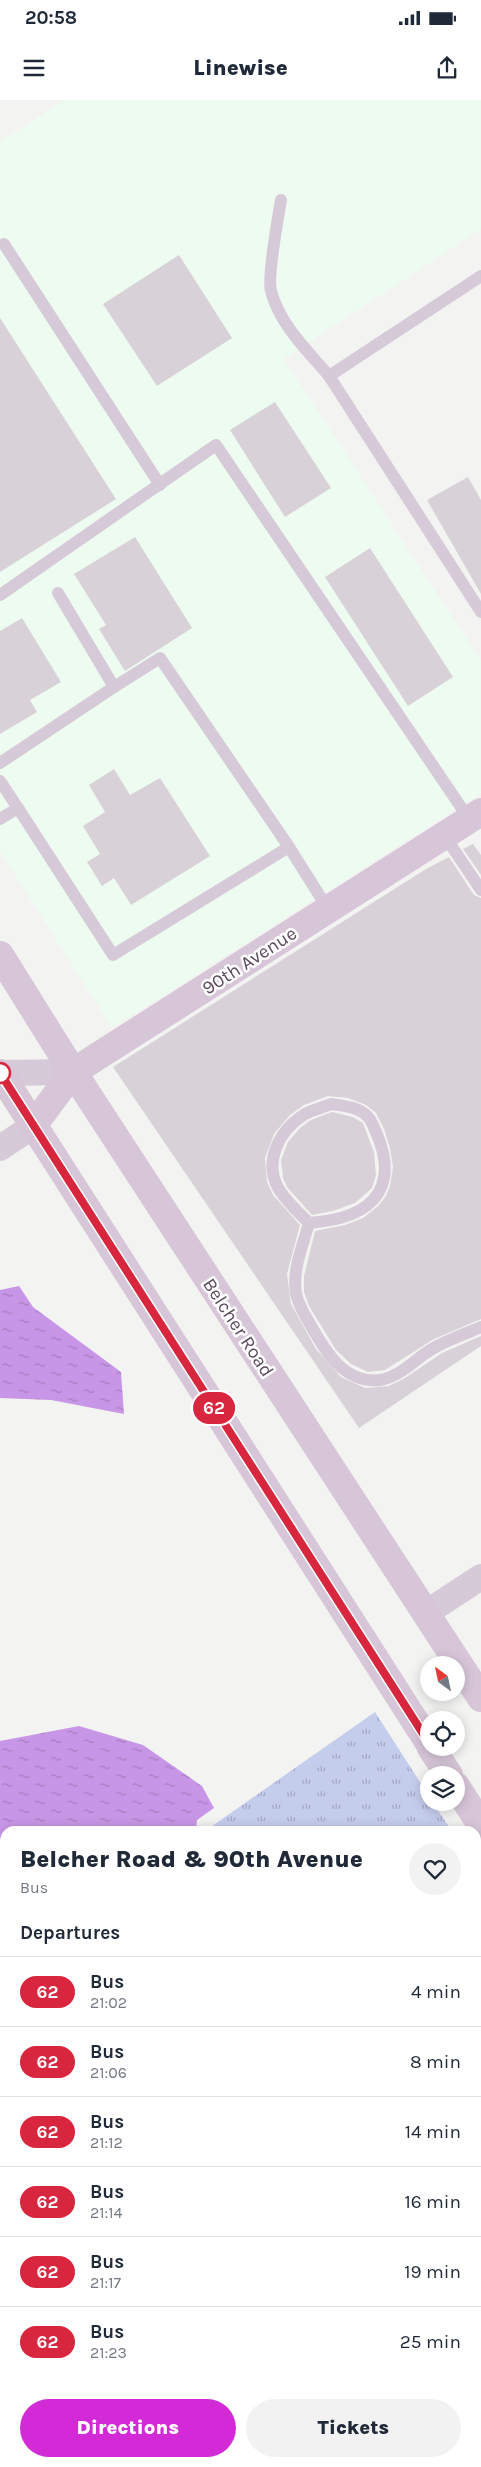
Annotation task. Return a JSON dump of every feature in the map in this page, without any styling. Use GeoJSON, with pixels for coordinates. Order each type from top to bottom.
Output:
{"type":"FeatureCollection","features":[{"type":"Feature","properties":{"kind":"main road","name":"90th Avenue"},"geometry":{"type":"LineString","coordinates":[[33,1126],[73,1072],[475,816]]}},
{"type":"Feature","properties":{"kind":"main road","name":"Belcher Road"},"geometry":{"type":"LineString","coordinates":[[0,955],[73,1072],[481,1698]]}},
{"type":"Feature","properties":{"kind":"main road"},"geometry":{"type":"LineString","coordinates":[[0,1073],[420,1730]]}},
{"type":"Feature","properties":{"kind":"main road"},"geometry":{"type":"LineString","coordinates":[[465,1800],[481,1825]]}},
{"type":"Feature","properties":{"kind":"street"},"geometry":{"type":"LineString","coordinates":[[0,1073],[73,1072]]}},
{"type":"Feature","properties":{"kind":"street"},"geometry":{"type":"LineString","coordinates":[[0,1148],[33,1126]]}},
{"type":"Feature","properties":{"kind":"street"},"geometry":{"type":"LineString","coordinates":[[426,1613],[481,1577]]}},
{"type":"Feature","properties":{"kind":"lane"},"geometry":{"type":"LineString","coordinates":[[281,200],[270,290],[280,313],[296,339],[329,376],[481,612]]}},
{"type":"Feature","properties":{"kind":"lane"},"geometry":{"type":"LineString","coordinates":[[4,244],[160,485]]}},
{"type":"Feature","properties":{"kind":"lane"},"geometry":{"type":"LineString","coordinates":[[329,376],[481,276]]}},
{"type":"Feature","properties":{"kind":"lane"},"geometry":{"type":"LineString","coordinates":[[0,595],[216,446],[475,816]]}},
{"type":"Feature","properties":{"kind":"lane"},"geometry":{"type":"LineString","coordinates":[[58,593],[114,686]]}},
{"type":"Feature","properties":{"kind":"lane"},"geometry":{"type":"LineString","coordinates":[[0,763],[114,686],[160,658],[289,847],[328,909]]}},
{"type":"Feature","properties":{"kind":"lane"},"geometry":{"type":"LineString","coordinates":[[0,781],[113,955],[289,847]]}},
{"type":"Feature","properties":{"kind":"lane"},"geometry":{"type":"LineString","coordinates":[[0,820],[18,808]]}},
{"type":"Feature","properties":{"kind":"lane"},"geometry":{"type":"LineString","coordinates":[[444,835],[481,890]]}},
{"type":"Feature","properties":{"kind":"lane"},"geometry":{"type":"LineString","coordinates":[[331,1104],[353,1108],[370,1118],[384,1151],[383,1186],[372,1201],[351,1214],[329,1222],[309,1222],[280,1190],[273,1174],[274,1151],[282,1133],[305,1114],[331,1104]]}},
{"type":"Feature","properties":{"kind":"lane"},"geometry":{"type":"LineString","coordinates":[[309,1222],[297,1263],[295,1292],[299,1305],[327,1354],[344,1371],[362,1379],[378,1380],[392,1377],[432,1349],[481,1327]]}},
{"type":"Feature","properties":{"kind":"shaded area"},"geometry":{"type":"Polygon","coordinates":[[[65,100],[481,100],[481,229],[284,359],[481,661],[481,793],[112,1028],[0,851],[0,140],[65,100]]]}},
{"type":"Feature","properties":{"kind":"green space"},"geometry":{"type":"Polygon","coordinates":[[[375,1712],[420,1782],[420,1811],[438,1811],[449,1826],[212,1826],[375,1712]]]}},
{"type":"Feature","properties":{"kind":"water"},"geometry":{"type":"Polygon","coordinates":[[[19,1286],[33,1307],[121,1372],[124,1414],[51,1400],[0,1398],[0,1290],[19,1286]]]}},
{"type":"Feature","properties":{"kind":"water"},"geometry":{"type":"Polygon","coordinates":[[[79,1726],[143,1745],[202,1786],[214,1808],[197,1820],[196,1826],[0,1826],[0,1741],[79,1726]]]}},
{"type":"Feature","properties":{"kind":"building"},"geometry":{"type":"Polygon","coordinates":[[[179,255],[232,338],[157,386],[103,304],[179,255]]]}},
{"type":"Feature","properties":{"kind":"building"},"geometry":{"type":"Polygon","coordinates":[[[0,318],[116,499],[0,572],[0,318]]]}},
{"type":"Feature","properties":{"kind":"building"},"geometry":{"type":"Polygon","coordinates":[[[275,402],[331,488],[285,517],[230,430],[275,402]]]}},
{"type":"Feature","properties":{"kind":"building"},"geometry":{"type":"Polygon","coordinates":[[[468,477],[481,500],[481,594],[427,500],[468,477]]]}},
{"type":"Feature","properties":{"kind":"building"},"geometry":{"type":"Polygon","coordinates":[[[135,537],[192,628],[125,671],[99,629],[106,625],[74,574],[135,537]]]}},
{"type":"Feature","properties":{"kind":"building"},"geometry":{"type":"Polygon","coordinates":[[[370,548],[453,677],[408,706],[325,577],[370,548]]]}},
{"type":"Feature","properties":{"kind":"building"},"geometry":{"type":"Polygon","coordinates":[[[22,618],[61,682],[30,700],[37,712],[0,734],[0,631],[22,618]]]}},
{"type":"Feature","properties":{"kind":"building"},"geometry":{"type":"Polygon","coordinates":[[[114,769],[130,795],[160,778],[210,856],[131,905],[114,878],[102,886],[87,862],[100,854],[83,826],[105,812],[89,785],[114,769]]]}},
{"type":"Feature","properties":{"kind":"building"},"geometry":{"type":"Polygon","coordinates":[[[473,844],[481,855],[481,875],[463,849],[473,844]]]}},
{"type":"Feature","properties":{"kind":"building"},"geometry":{"type":"Polygon","coordinates":[[[449,857],[474,895],[481,898],[481,1319],[434,1339],[385,1370],[368,1372],[351,1364],[336,1350],[309,1306],[304,1292],[304,1276],[315,1231],[345,1225],[363,1218],[378,1206],[386,1196],[390,1186],[393,1167],[384,1129],[376,1113],[366,1105],[348,1098],[328,1096],[304,1105],[290,1115],[274,1134],[265,1158],[267,1182],[273,1195],[300,1225],[287,1274],[291,1304],[316,1349],[341,1377],[365,1388],[389,1386],[405,1378],[442,1353],[481,1336],[481,1346],[359,1428],[113,1067],[426,869],[449,857]]]}},
{"type":"Feature","properties":{"kind":"building"},"geometry":{"type":"Polygon","coordinates":[[[332,1112],[353,1117],[363,1123],[374,1152],[376,1175],[372,1188],[355,1203],[333,1211],[312,1215],[287,1187],[283,1178],[281,1160],[288,1142],[301,1127],[311,1120],[332,1112]]]}},
{"type":"Feature","properties":{"kind":"bus line","name":"62"},"geometry":{"type":"LineString","coordinates":[[0,1073],[420,1729]]}}]}
